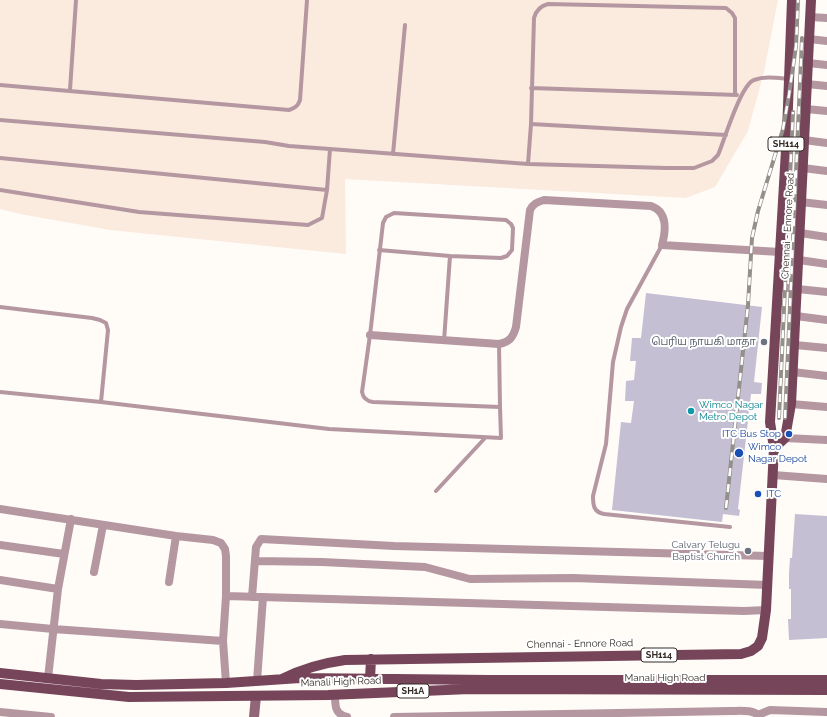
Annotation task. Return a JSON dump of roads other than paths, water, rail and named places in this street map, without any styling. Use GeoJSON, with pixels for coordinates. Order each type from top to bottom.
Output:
{"type":"FeatureCollection","features":[{"type":"Feature","properties":{"kind":"main road","name":"Chennai - Ennore Road"},"geometry":{"type":"LineString","coordinates":[[281,680],[296,672],[329,662],[344,660],[741,654],[751,651],[758,646],[762,638],[768,585],[768,556],[774,448],[770,422],[792,0]]}},
{"type":"Feature","properties":{"kind":"main road","name":"Chennai - Ennore Road"},"geometry":{"type":"LineString","coordinates":[[785,438],[791,404],[794,372],[811,0]]}},
{"type":"Feature","properties":{"kind":"main road"},"geometry":{"type":"LineString","coordinates":[[774,448],[785,438]]}},
{"type":"Feature","properties":{"kind":"main road"},"geometry":{"type":"LineString","coordinates":[[370,679],[371,659]]}},
{"type":"Feature","properties":{"kind":"main road"},"geometry":{"type":"LineString","coordinates":[[344,660],[345,678]]}},
{"type":"Feature","properties":{"kind":"main road","name":"Manali High Road"},"geometry":{"type":"LineString","coordinates":[[0,673],[101,684],[136,685],[226,683],[300,678],[827,680]]}},
{"type":"Feature","properties":{"kind":"main road"},"geometry":{"type":"LineString","coordinates":[[326,679],[331,695]]}},
{"type":"Feature","properties":{"kind":"main road"},"geometry":{"type":"LineString","coordinates":[[281,680],[282,696]]}},
{"type":"Feature","properties":{"kind":"main road","name":"Manali High Road"},"geometry":{"type":"LineString","coordinates":[[0,684],[129,697],[331,695],[470,689],[827,690]]}},
{"type":"Feature","properties":{"kind":"street"},"geometry":{"type":"LineString","coordinates":[[810,17],[827,18]]}},
{"type":"Feature","properties":{"kind":"street"},"geometry":{"type":"LineString","coordinates":[[809,39],[827,41]]}},
{"type":"Feature","properties":{"kind":"street"},"geometry":{"type":"LineString","coordinates":[[808,63],[827,64]]}},
{"type":"Feature","properties":{"kind":"street"},"geometry":{"type":"LineString","coordinates":[[807,84],[827,86]]}},
{"type":"Feature","properties":{"kind":"street"},"geometry":{"type":"LineString","coordinates":[[806,109],[827,111]]}},
{"type":"Feature","properties":{"kind":"street"},"geometry":{"type":"LineString","coordinates":[[804,140],[827,143]]}},
{"type":"Feature","properties":{"kind":"street"},"geometry":{"type":"LineString","coordinates":[[803,168],[827,171]]}},
{"type":"Feature","properties":{"kind":"street"},"geometry":{"type":"LineString","coordinates":[[370,335],[499,344],[506,343],[511,340],[514,334],[524,270],[528,219],[530,210],[537,202],[552,200],[651,206],[657,208],[664,219],[664,236],[662,245],[780,252]]}},
{"type":"Feature","properties":{"kind":"street"},"geometry":{"type":"LineString","coordinates":[[801,202],[827,205]]}},
{"type":"Feature","properties":{"kind":"street"},"geometry":{"type":"LineString","coordinates":[[800,233],[827,237]]}},
{"type":"Feature","properties":{"kind":"street"},"geometry":{"type":"LineString","coordinates":[[799,260],[827,264]]}},
{"type":"Feature","properties":{"kind":"street"},"geometry":{"type":"LineString","coordinates":[[778,287],[827,292]]}},
{"type":"Feature","properties":{"kind":"street"},"geometry":{"type":"LineString","coordinates":[[796,316],[827,320]]}},
{"type":"Feature","properties":{"kind":"street"},"geometry":{"type":"LineString","coordinates":[[795,345],[827,348]]}},
{"type":"Feature","properties":{"kind":"street"},"geometry":{"type":"LineString","coordinates":[[794,372],[827,376]]}},
{"type":"Feature","properties":{"kind":"street"},"geometry":{"type":"LineString","coordinates":[[791,404],[827,407]]}},
{"type":"Feature","properties":{"kind":"street"},"geometry":{"type":"LineString","coordinates":[[785,438],[827,440]]}},
{"type":"Feature","properties":{"kind":"street"},"geometry":{"type":"LineString","coordinates":[[773,475],[827,479]]}},
{"type":"Feature","properties":{"kind":"street"},"geometry":{"type":"LineString","coordinates":[[0,509],[176,536],[213,540],[221,543],[225,549],[226,556],[226,596],[223,641],[226,683]]}},
{"type":"Feature","properties":{"kind":"street"},"geometry":{"type":"LineString","coordinates":[[48,678],[58,589],[71,519]]}},
{"type":"Feature","properties":{"kind":"street"},"geometry":{"type":"LineString","coordinates":[[94,572],[103,525]]}},
{"type":"Feature","properties":{"kind":"street"},"geometry":{"type":"LineString","coordinates":[[169,582],[176,536]]}},
{"type":"Feature","properties":{"kind":"street"},"geometry":{"type":"LineString","coordinates":[[252,597],[258,543],[261,539],[394,546],[768,556]]}},
{"type":"Feature","properties":{"kind":"street"},"geometry":{"type":"LineString","coordinates":[[0,545],[64,554]]}},
{"type":"Feature","properties":{"kind":"street"},"geometry":{"type":"LineString","coordinates":[[256,561],[322,562],[425,568],[470,579],[573,578],[768,585]]}},
{"type":"Feature","properties":{"kind":"street"},"geometry":{"type":"LineString","coordinates":[[0,580],[58,589]]}},
{"type":"Feature","properties":{"kind":"street"},"geometry":{"type":"LineString","coordinates":[[226,596],[744,611],[766,610]]}},
{"type":"Feature","properties":{"kind":"street"},"geometry":{"type":"LineString","coordinates":[[257,681],[263,597]]}},
{"type":"Feature","properties":{"kind":"street"},"geometry":{"type":"LineString","coordinates":[[0,624],[223,641]]}},
{"type":"Feature","properties":{"kind":"street"},"geometry":{"type":"LineString","coordinates":[[331,695],[336,710],[339,714],[347,717]]}},
{"type":"Feature","properties":{"kind":"street"},"geometry":{"type":"LineString","coordinates":[[254,717],[256,696]]}},
{"type":"Feature","properties":{"kind":"street"},"geometry":{"type":"LineString","coordinates":[[394,717],[730,711],[751,712],[759,716],[770,710],[827,712]]}},
{"type":"Feature","properties":{"kind":"street"},"geometry":{"type":"LineString","coordinates":[[0,712],[51,717]]}},
{"type":"Feature","properties":{"kind":"lane"},"geometry":{"type":"LineString","coordinates":[[70,90],[76,0]]}},
{"type":"Feature","properties":{"kind":"lane"},"geometry":{"type":"LineString","coordinates":[[0,85],[289,110],[295,108],[299,104],[300,100],[306,0]]}},
{"type":"Feature","properties":{"kind":"lane"},"geometry":{"type":"LineString","coordinates":[[528,164],[531,124],[534,18],[535,11],[542,6],[548,4],[726,8],[735,18],[735,95]]}},
{"type":"Feature","properties":{"kind":"lane"},"geometry":{"type":"LineString","coordinates":[[393,154],[405,25]]}},
{"type":"Feature","properties":{"kind":"lane"},"geometry":{"type":"LineString","coordinates":[[0,120],[265,142],[289,146],[528,164],[694,168],[712,161],[718,155],[741,95],[747,85],[753,80],[767,77],[789,79]]}},
{"type":"Feature","properties":{"kind":"lane"},"geometry":{"type":"LineString","coordinates":[[531,88],[741,95]]}},
{"type":"Feature","properties":{"kind":"lane"},"geometry":{"type":"LineString","coordinates":[[531,124],[726,135]]}},
{"type":"Feature","properties":{"kind":"lane"},"geometry":{"type":"LineString","coordinates":[[0,190],[139,212],[308,225],[322,218],[327,190],[330,149]]}},
{"type":"Feature","properties":{"kind":"lane"},"geometry":{"type":"LineString","coordinates":[[0,158],[327,190]]}},
{"type":"Feature","properties":{"kind":"lane"},"geometry":{"type":"LineString","coordinates":[[379,250],[450,256],[501,258],[507,256],[512,250],[511,224],[506,220],[394,213],[386,218],[383,223],[379,250],[362,392],[365,399],[368,401],[500,407]]}},
{"type":"Feature","properties":{"kind":"lane"},"geometry":{"type":"LineString","coordinates":[[662,245],[627,309],[619,333],[613,362],[606,444],[593,496],[593,504],[595,510],[604,514],[730,527]]}},
{"type":"Feature","properties":{"kind":"lane"},"geometry":{"type":"LineString","coordinates":[[444,341],[450,256]]}},
{"type":"Feature","properties":{"kind":"lane"},"geometry":{"type":"LineString","coordinates":[[0,307],[92,318],[100,320],[106,324],[108,330],[101,402]]}},
{"type":"Feature","properties":{"kind":"lane"},"geometry":{"type":"LineString","coordinates":[[0,392],[101,402],[329,429],[501,438],[499,344]]}},
{"type":"Feature","properties":{"kind":"lane"},"geometry":{"type":"LineString","coordinates":[[436,492],[485,438]]}},
{"type":"Feature","properties":{"kind":"railway"},"geometry":{"type":"LineString","coordinates":[[726,508],[748,305],[752,238],[758,211],[783,129],[796,46],[798,0]]}},
{"type":"Feature","properties":{"kind":"railway"},"geometry":{"type":"LineString","coordinates":[[785,418],[802,38]]}},
{"type":"Feature","properties":{"kind":"railway"},"geometry":{"type":"LineString","coordinates":[[779,418],[793,112]]}},
{"type":"Feature","properties":{"kind":"place","name":"பெரிய நாயகி மாதா"},"geometry":{"type":"Point","coordinates":[764,342]}},
{"type":"Feature","properties":{"kind":"place","name":"Wimco Nagar Metro Depot"},"geometry":{"type":"Point","coordinates":[691,411]}},
{"type":"Feature","properties":{"kind":"place","name":"ITC Bus Stop"},"geometry":{"type":"Point","coordinates":[789,434]}},
{"type":"Feature","properties":{"kind":"place","name":"Wimco Nagar Depot"},"geometry":{"type":"Point","coordinates":[739,453]}},
{"type":"Feature","properties":{"kind":"place","name":"ITC"},"geometry":{"type":"Point","coordinates":[758,494]}},
{"type":"Feature","properties":{"kind":"place","name":"Calvary Telugu Baptist Church"},"geometry":{"type":"Point","coordinates":[748,551]}}]}
